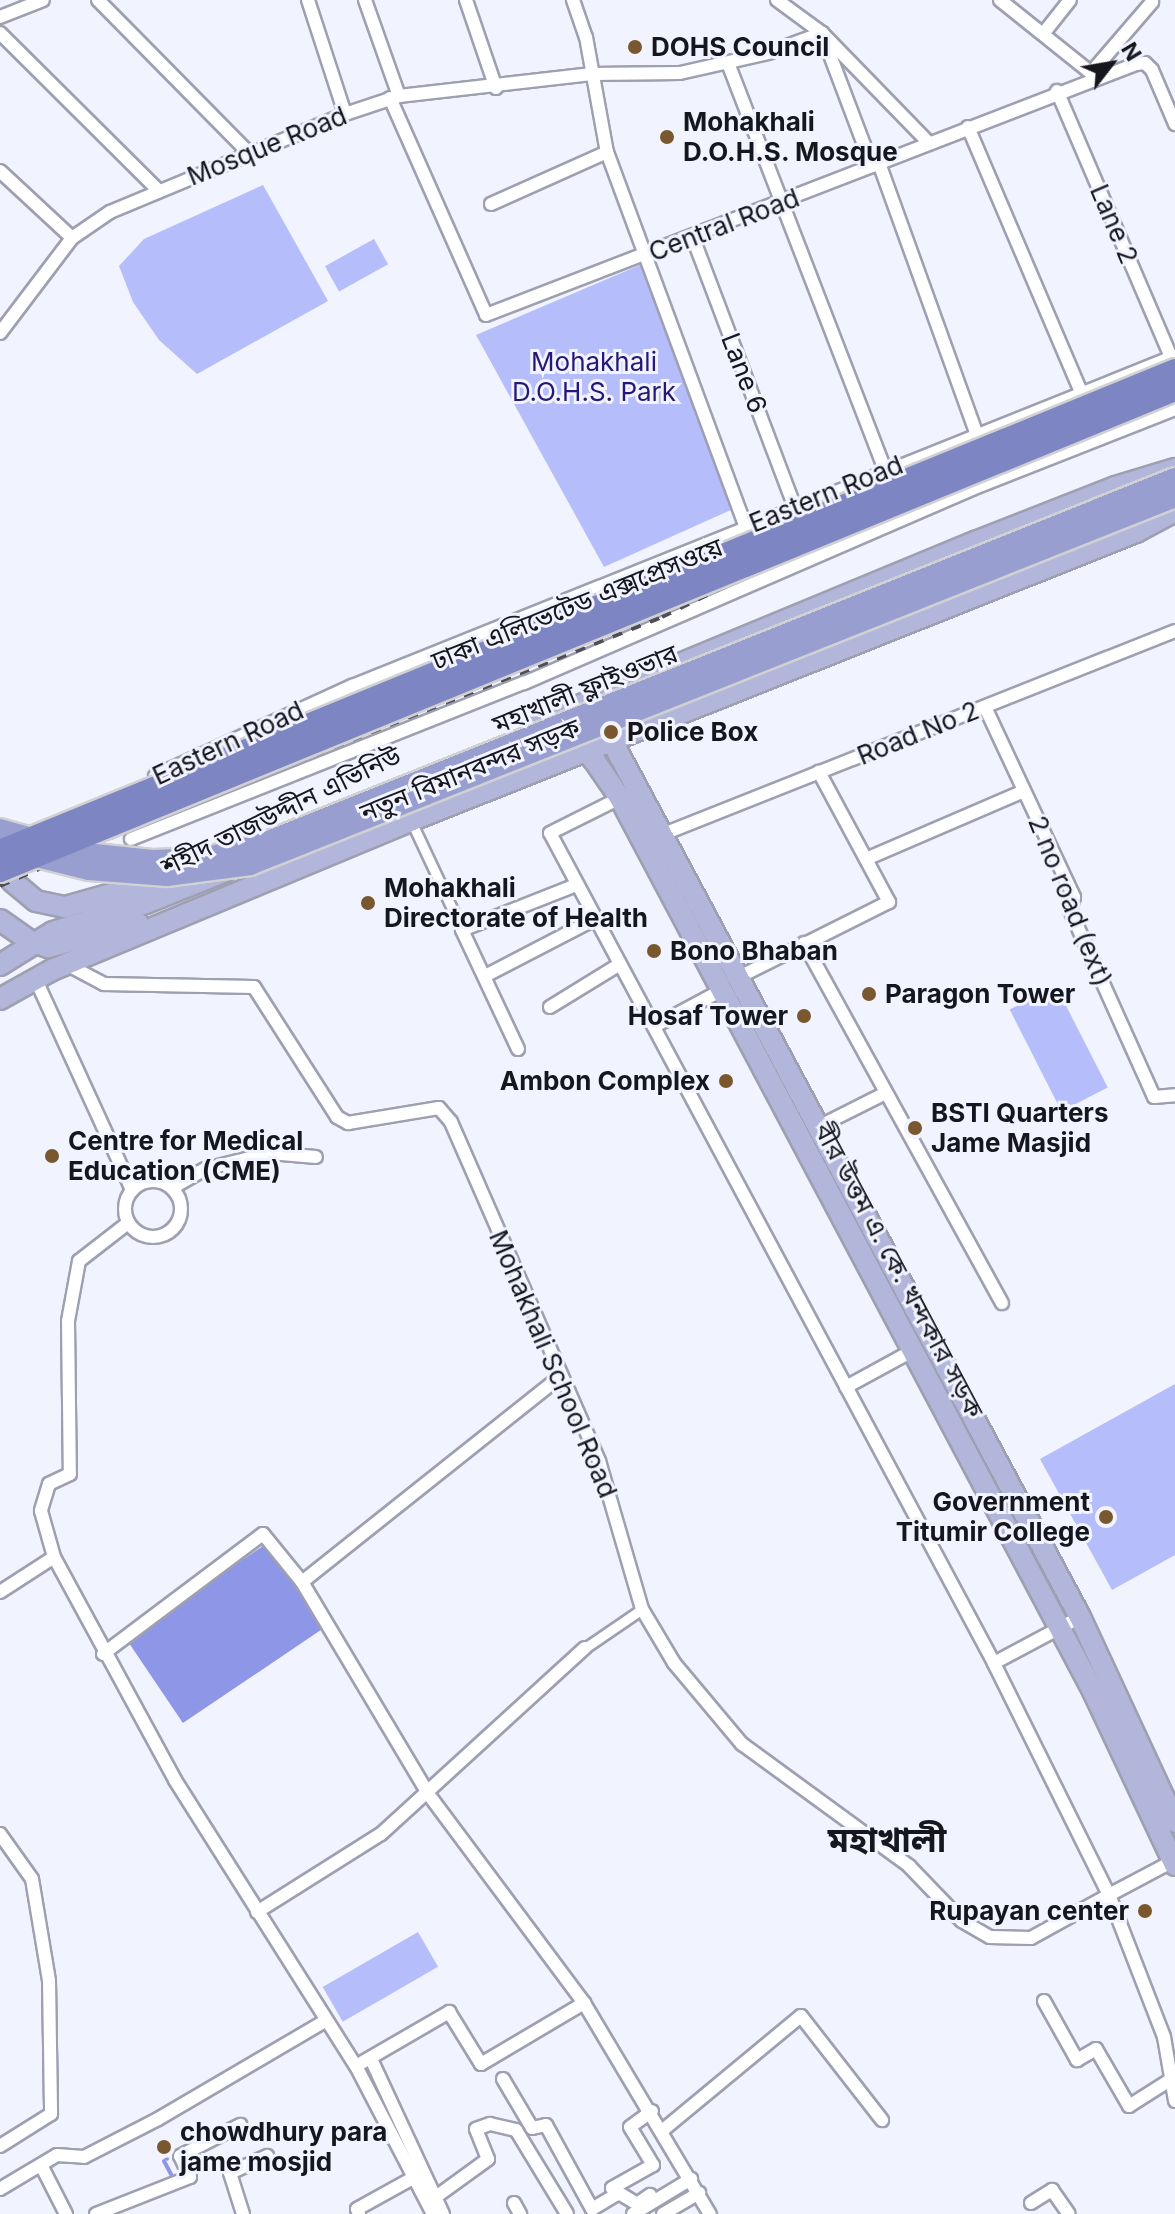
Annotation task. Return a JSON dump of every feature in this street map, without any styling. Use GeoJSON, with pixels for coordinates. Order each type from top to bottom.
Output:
{"type":"FeatureCollection","features":[{"type":"Feature","properties":{"kind":"highway","name":"ঢাকা এলিভেটেড এক্সপ্রেসওয়ে"},"geometry":{"type":"LineString","coordinates":[[0,851],[1174,361]]}},
{"type":"Feature","properties":{"kind":"highway","name":"ঢাকা এলিভেটেড এক্সপ্রেসওয়ে"},"geometry":{"type":"LineString","coordinates":[[6,876],[1175,390]]}},
{"type":"Feature","properties":{"kind":"highway","name":"মহাখালী ফ্লাইওভার"},"geometry":{"type":"LineString","coordinates":[[0,829],[85,853],[142,859],[203,858],[261,844],[1175,478]]}},
{"type":"Feature","properties":{"kind":"highway","name":"মহাখালী ফ্লাইওভার"},"geometry":{"type":"LineString","coordinates":[[0,844],[61,864],[127,873],[167,876],[250,865],[1175,497]]}},
{"type":"Feature","properties":{"kind":"main road","name":"নতুন বিমানবন্দর সড়ক"},"geometry":{"type":"LineString","coordinates":[[550,717],[975,542],[1175,469]]}},
{"type":"Feature","properties":{"kind":"main road","name":"নতুন বিমানবন্দর সড়ক"},"geometry":{"type":"LineString","coordinates":[[0,999],[52,971],[410,821],[1136,532],[1175,511]]}},
{"type":"Feature","properties":{"kind":"main road","name":"বীর উত্তম এ. কে. খন্দকার সড়ক"},"geometry":{"type":"LineString","coordinates":[[585,703],[613,741],[816,1128],[1080,1617],[1175,1822]]}},
{"type":"Feature","properties":{"kind":"main road","name":"বীর উত্তম এ. কে. খন্দকার সড়ক"},"geometry":{"type":"LineString","coordinates":[[550,717],[586,751],[620,798],[1060,1628],[1174,1862]]}},
{"type":"Feature","properties":{"kind":"main road","name":"শহীদ তাজউদ্দীন এভিনিউ"},"geometry":{"type":"LineString","coordinates":[[0,965],[32,942],[200,883],[351,801],[550,717]]}},
{"type":"Feature","properties":{"kind":"main road"},"geometry":{"type":"LineString","coordinates":[[6,876],[36,901],[76,906],[193,869],[351,801]]}},
{"type":"Feature","properties":{"kind":"main road"},"geometry":{"type":"LineString","coordinates":[[0,920],[32,942],[48,947],[73,943],[234,887],[271,880]]}},
{"type":"Feature","properties":{"kind":"street"},"geometry":{"type":"LineString","coordinates":[[0,17],[43,0]]}},
{"type":"Feature","properties":{"kind":"street"},"geometry":{"type":"LineString","coordinates":[[98,0],[249,153]]}},
{"type":"Feature","properties":{"kind":"street"},"geometry":{"type":"LineString","coordinates":[[308,0],[345,114]]}},
{"type":"Feature","properties":{"kind":"street"},"geometry":{"type":"LineString","coordinates":[[365,0],[394,97]]}},
{"type":"Feature","properties":{"kind":"street"},"geometry":{"type":"LineString","coordinates":[[466,0],[496,88]]}},
{"type":"Feature","properties":{"kind":"street"},"geometry":{"type":"LineString","coordinates":[[573,0],[607,152],[746,527]]}},
{"type":"Feature","properties":{"kind":"street"},"geometry":{"type":"LineString","coordinates":[[777,0],[822,33],[929,143]]}},
{"type":"Feature","properties":{"kind":"street"},"geometry":{"type":"LineString","coordinates":[[1000,0],[1093,74],[1152,2]]}},
{"type":"Feature","properties":{"kind":"street"},"geometry":{"type":"LineString","coordinates":[[1043,34],[1070,0]]}},
{"type":"Feature","properties":{"kind":"street"},"geometry":{"type":"LineString","coordinates":[[0,33],[158,190]]}},
{"type":"Feature","properties":{"kind":"street"},"geometry":{"type":"LineString","coordinates":[[822,33],[876,164],[976,432]]}},
{"type":"Feature","properties":{"kind":"street","name":"Mosque Road"},"geometry":{"type":"LineString","coordinates":[[0,333],[72,238],[110,212],[345,114],[394,97],[496,88],[592,74],[680,73],[728,63],[822,33]]}},
{"type":"Feature","properties":{"kind":"street"},"geometry":{"type":"LineString","coordinates":[[728,63],[785,201],[885,470]]}},
{"type":"Feature","properties":{"kind":"street","name":"Central Road"},"geometry":{"type":"LineString","coordinates":[[394,97],[486,315],[693,238],[1093,74],[1145,63],[1175,124]]}},
{"type":"Feature","properties":{"kind":"street","name":"Lane 2"},"geometry":{"type":"LineString","coordinates":[[1057,91],[1174,361]]}},
{"type":"Feature","properties":{"kind":"street"},"geometry":{"type":"LineString","coordinates":[[968,127],[1080,390]]}},
{"type":"Feature","properties":{"kind":"street"},"geometry":{"type":"LineString","coordinates":[[491,204],[607,152]]}},
{"type":"Feature","properties":{"kind":"street"},"geometry":{"type":"LineString","coordinates":[[0,171],[72,238]]}},
{"type":"Feature","properties":{"kind":"street","name":"Lane 6"},"geometry":{"type":"LineString","coordinates":[[693,238],[795,508]]}},
{"type":"Feature","properties":{"kind":"street"},"geometry":{"type":"LineString","coordinates":[[0,309],[10,318]]}},
{"type":"Feature","properties":{"kind":"street","name":"Eastern Road"},"geometry":{"type":"LineString","coordinates":[[0,858],[142,782],[352,686],[592,594],[746,527],[1080,390],[1174,361]]}},
{"type":"Feature","properties":{"kind":"street"},"geometry":{"type":"LineString","coordinates":[[131,839],[524,683],[972,489],[1175,409]]}},
{"type":"Feature","properties":{"kind":"street","name":"Road No 2"},"geometry":{"type":"LineString","coordinates":[[661,835],[1175,631]]}},
{"type":"Feature","properties":{"kind":"street","name":"2 no road (ext)"},"geometry":{"type":"LineString","coordinates":[[985,707],[1074,897],[1070,910],[1154,1097],[1175,1095]]}},
{"type":"Feature","properties":{"kind":"street"},"geometry":{"type":"LineString","coordinates":[[737,978],[889,902],[819,772]]}},
{"type":"Feature","properties":{"kind":"street"},"geometry":{"type":"LineString","coordinates":[[866,859],[1024,791]]}},
{"type":"Feature","properties":{"kind":"street"},"geometry":{"type":"LineString","coordinates":[[620,798],[550,833],[994,1663],[1109,1895],[1164,2037],[1175,2101]]}},
{"type":"Feature","properties":{"kind":"street"},"geometry":{"type":"LineString","coordinates":[[410,821],[518,1049]]}},
{"type":"Feature","properties":{"kind":"street"},"geometry":{"type":"LineString","coordinates":[[462,930],[576,885]]}},
{"type":"Feature","properties":{"kind":"street"},"geometry":{"type":"LineString","coordinates":[[485,976],[595,919]]}},
{"type":"Feature","properties":{"kind":"street"},"geometry":{"type":"LineString","coordinates":[[804,943],[884,1094],[1002,1303]]}},
{"type":"Feature","properties":{"kind":"street"},"geometry":{"type":"LineString","coordinates":[[550,1007],[620,964]]}},
{"type":"Feature","properties":{"kind":"street"},"geometry":{"type":"LineString","coordinates":[[52,971],[132,1190],[125,1206],[128,1223],[146,1237],[164,1236],[180,1214],[172,1188],[157,1181],[132,1190]]}},
{"type":"Feature","properties":{"kind":"street","name":"Mohakhali School Road"},"geometry":{"type":"LineString","coordinates":[[52,971],[104,984],[254,987],[337,1117],[348,1123],[439,1108],[451,1122],[599,1461],[642,1609],[674,1663],[742,1744],[909,1866],[975,1930],[1003,1939],[1031,1938],[1174,1862]]}},
{"type":"Feature","properties":{"kind":"street"},"geometry":{"type":"LineString","coordinates":[[655,1026],[720,991]]}},
{"type":"Feature","properties":{"kind":"street"},"geometry":{"type":"LineString","coordinates":[[816,1128],[884,1094]]}},
{"type":"Feature","properties":{"kind":"street"},"geometry":{"type":"LineString","coordinates":[[172,1188],[205,1169],[270,1153],[316,1157]]}},
{"type":"Feature","properties":{"kind":"street"},"geometry":{"type":"LineString","coordinates":[[128,1223],[79,1261],[68,1321],[70,1474],[49,1484],[41,1511],[54,1557],[103,1654],[257,1912],[356,2066],[433,2214]]}},
{"type":"Feature","properties":{"kind":"street"},"geometry":{"type":"LineString","coordinates":[[846,1387],[914,1350]]}},
{"type":"Feature","properties":{"kind":"street"},"geometry":{"type":"LineString","coordinates":[[302,1582],[561,1376]]}},
{"type":"Feature","properties":{"kind":"street"},"geometry":{"type":"LineString","coordinates":[[103,1654],[263,1534],[302,1582],[429,1795],[584,2003],[652,2111],[710,2214]]}},
{"type":"Feature","properties":{"kind":"street"},"geometry":{"type":"LineString","coordinates":[[0,1592],[54,1557]]}},
{"type":"Feature","properties":{"kind":"street"},"geometry":{"type":"LineString","coordinates":[[257,1912],[381,1834],[429,1795],[585,1648],[642,1609]]}},
{"type":"Feature","properties":{"kind":"street"},"geometry":{"type":"LineString","coordinates":[[994,1663],[1080,1617]]}},
{"type":"Feature","properties":{"kind":"street"},"geometry":{"type":"LineString","coordinates":[[0,1834],[32,1879],[49,1981],[51,2114],[0,2146]]}},
{"type":"Feature","properties":{"kind":"street"},"geometry":{"type":"LineString","coordinates":[[1044,2001],[1077,2060],[1096,2049],[1129,2106],[1170,2080]]}},
{"type":"Feature","properties":{"kind":"street"},"geometry":{"type":"LineString","coordinates":[[356,2066],[449,2012],[481,2064],[584,2003]]}},
{"type":"Feature","properties":{"kind":"street"},"geometry":{"type":"LineString","coordinates":[[663,2130],[801,2016],[882,2120]]}},
{"type":"Feature","properties":{"kind":"street"},"geometry":{"type":"LineString","coordinates":[[0,2189],[57,2155],[84,2157],[96,2151],[325,2021]]}},
{"type":"Feature","properties":{"kind":"street"},"geometry":{"type":"LineString","coordinates":[[371,2059],[433,2199],[443,2214]]}},
{"type":"Feature","properties":{"kind":"street"},"geometry":{"type":"LineString","coordinates":[[503,2079],[532,2128],[546,2125],[589,2191],[592,2209],[616,2195]]}},
{"type":"Feature","properties":{"kind":"street"},"geometry":{"type":"LineString","coordinates":[[650,2195],[637,2204],[616,2195],[612,2188],[653,2165],[630,2127],[652,2111]]}},
{"type":"Feature","properties":{"kind":"street"},"geometry":{"type":"LineString","coordinates":[[433,2199],[488,2159],[476,2129],[490,2124],[516,2130],[566,2211],[550,2214]]}},
{"type":"Feature","properties":{"kind":"street"},"geometry":{"type":"LineString","coordinates":[[96,2214],[190,2177],[180,2156],[240,2125]]}},
{"type":"Feature","properties":{"kind":"street"},"geometry":{"type":"LineString","coordinates":[[243,2214],[230,2173],[267,2156]]}},
{"type":"Feature","properties":{"kind":"street"},"geometry":{"type":"LineString","coordinates":[[41,2165],[66,2214]]}},
{"type":"Feature","properties":{"kind":"street"},"geometry":{"type":"LineString","coordinates":[[359,2214],[357,2209],[413,2178]]}},
{"type":"Feature","properties":{"kind":"street"},"geometry":{"type":"LineString","coordinates":[[633,2214],[691,2179]]}},
{"type":"Feature","properties":{"kind":"street"},"geometry":{"type":"LineString","coordinates":[[1031,2203],[1052,2190],[1069,2214]]}},
{"type":"Feature","properties":{"kind":"street"},"geometry":{"type":"LineString","coordinates":[[663,2214],[699,2193]]}},
{"type":"Feature","properties":{"kind":"green space"},"geometry":{"type":"Polygon","coordinates":[[[263,185],[328,301],[197,374],[159,340],[133,302],[119,266],[144,239],[263,185]]]}},
{"type":"Feature","properties":{"kind":"green space"},"geometry":{"type":"Polygon","coordinates":[[[374,239],[388,264],[339,292],[325,266],[374,239]]]}},
{"type":"Feature","properties":{"kind":"green space","name":"Mohakhali D.O.H.S. Park"},"geometry":{"type":"Polygon","coordinates":[[[640,265],[733,509],[604,567],[476,335],[640,265]]]}},
{"type":"Feature","properties":{"kind":"green space"},"geometry":{"type":"Polygon","coordinates":[[[1056,986],[1108,1088],[1061,1111],[1010,1010],[1056,986]]]}},
{"type":"Feature","properties":{"kind":"green space"},"geometry":{"type":"Polygon","coordinates":[[[1175,1384],[1175,1555],[1112,1590],[1040,1459],[1175,1384]]]}},
{"type":"Feature","properties":{"kind":"green space"},"geometry":{"type":"Polygon","coordinates":[[[418,1932],[438,1967],[343,2022],[323,1987],[418,1932]]]}},
{"type":"Feature","properties":{"kind":"shaded area"},"geometry":{"type":"Polygon","coordinates":[[[266,1544],[323,1629],[183,1723],[126,1639],[266,1544]]]}},
{"type":"Feature","properties":{"kind":"waterway"},"geometry":{"type":"LineString","coordinates":[[159,2146],[167,2159]]}},
{"type":"Feature","properties":{"kind":"waterway"},"geometry":{"type":"LineString","coordinates":[[164,2161],[174,2180]]}},
{"type":"Feature","properties":{"kind":"tram line"},"geometry":{"type":"LineString","coordinates":[[0,874],[181,795],[657,606],[864,505],[1175,385]]}},
{"type":"Feature","properties":{"kind":"railway"},"geometry":{"type":"LineString","coordinates":[[0,886],[185,806],[662,617],[869,516],[1175,398]]}},
{"type":"Feature","properties":{"kind":"place","name":"DOHS Council"},"geometry":{"type":"Point","coordinates":[635,47]}},
{"type":"Feature","properties":{"kind":"place","name":"Mohakhali D.O.H.S. Mosque"},"geometry":{"type":"Point","coordinates":[667,137]}},
{"type":"Feature","properties":{"kind":"place","name":"Police Box"},"geometry":{"type":"Point","coordinates":[611,732]}},
{"type":"Feature","properties":{"kind":"place","name":"Mohakhali Directorate of Health"},"geometry":{"type":"Point","coordinates":[368,903]}},
{"type":"Feature","properties":{"kind":"place","name":"Bono Bhaban"},"geometry":{"type":"Point","coordinates":[654,951]}},
{"type":"Feature","properties":{"kind":"place","name":"Paragon Tower"},"geometry":{"type":"Point","coordinates":[869,994]}},
{"type":"Feature","properties":{"kind":"place","name":"Hosaf Tower"},"geometry":{"type":"Point","coordinates":[804,1016]}},
{"type":"Feature","properties":{"kind":"place","name":"Ambon Complex"},"geometry":{"type":"Point","coordinates":[726,1081]}},
{"type":"Feature","properties":{"kind":"place","name":"BSTI Quarters Jame Masjid"},"geometry":{"type":"Point","coordinates":[915,1128]}},
{"type":"Feature","properties":{"kind":"place","name":"Centre for Medical Education (CME)"},"geometry":{"type":"Point","coordinates":[52,1156]}},
{"type":"Feature","properties":{"kind":"place","name":"Government Titumir College"},"geometry":{"type":"Point","coordinates":[1106,1517]}},
{"type":"Feature","properties":{"kind":"place","name":"Rupayan center"},"geometry":{"type":"Point","coordinates":[1145,1911]}},
{"type":"Feature","properties":{"kind":"place","name":"chowdhury para jame mosjid"},"geometry":{"type":"Point","coordinates":[164,2147]}},
{"type":"Feature","properties":{"kind":"district","name":"মহাখালী"},"geometry":{"type":"Point","coordinates":[887,1840]}}]}
